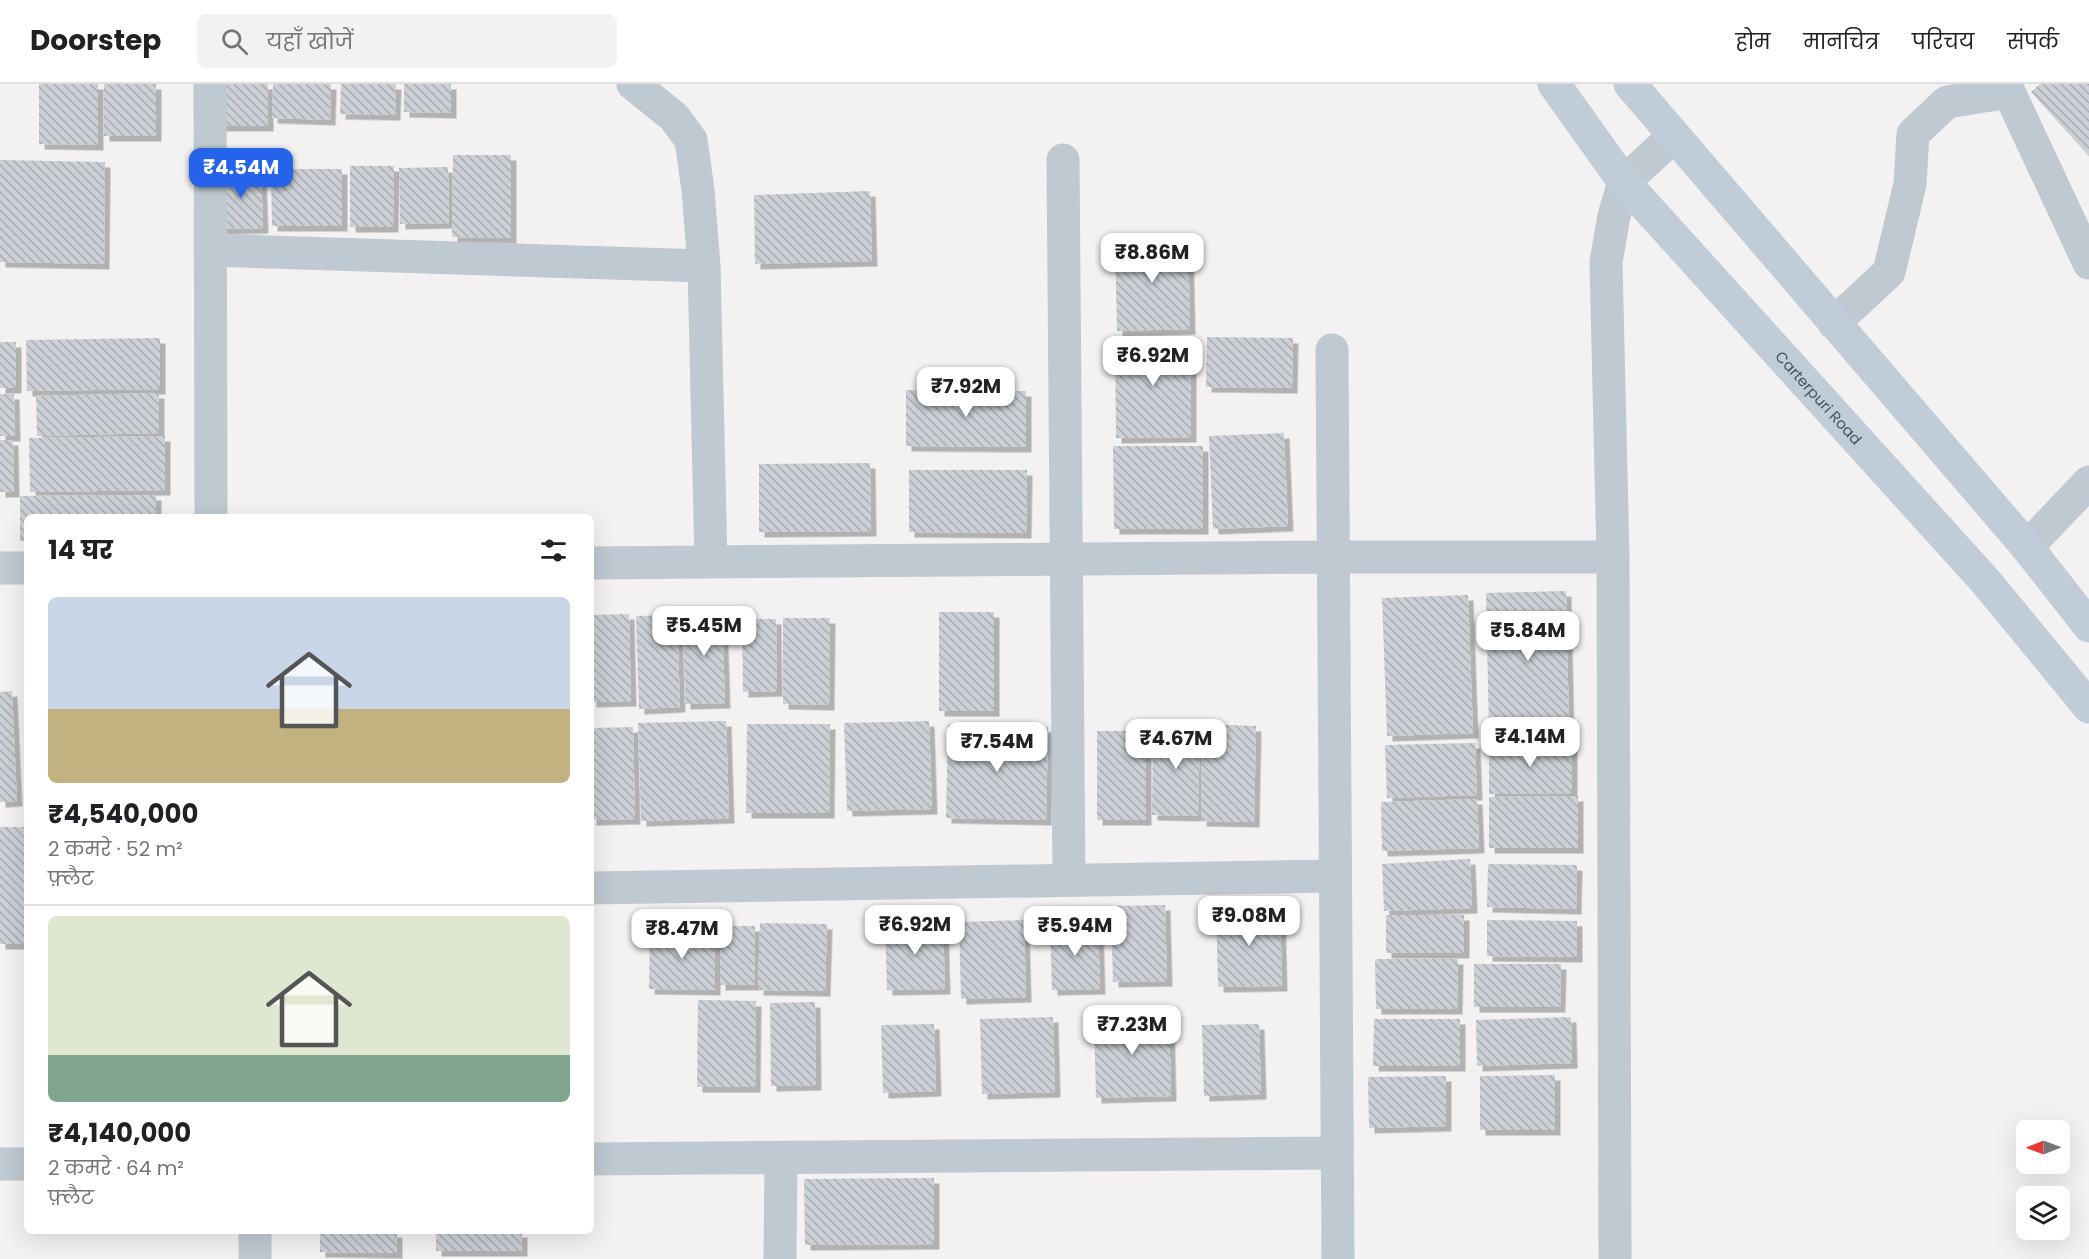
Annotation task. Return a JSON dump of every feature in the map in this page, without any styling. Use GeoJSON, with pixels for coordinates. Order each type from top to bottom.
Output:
{"type":"FeatureCollection","features":[{"type":"Feature","properties":{"kind":"main road","name":"Carterpuri Road"},"geometry":{"type":"LineString","coordinates":[[1554,84],[1624,182],[1988,583],[2089,707]]}},
{"type":"Feature","properties":{"kind":"main road"},"geometry":{"type":"LineString","coordinates":[[1630,84],[2027,547],[2089,626]]}},
{"type":"Feature","properties":{"kind":"street"},"geometry":{"type":"LineString","coordinates":[[210,84],[211,514]]}},
{"type":"Feature","properties":{"kind":"street"},"geometry":{"type":"LineString","coordinates":[[633,84],[674,117],[691,140],[698,190],[704,266],[711,562]]}},
{"type":"Feature","properties":{"kind":"street"},"geometry":{"type":"LineString","coordinates":[[1834,323],[1889,272],[1910,184],[1913,134],[1947,102],[2008,88],[2089,263]]}},
{"type":"Feature","properties":{"kind":"street"},"geometry":{"type":"LineString","coordinates":[[1615,1259],[1613,557],[1606,262],[1614,216],[1624,182],[1674,136]]}},
{"type":"Feature","properties":{"kind":"street"},"geometry":{"type":"LineString","coordinates":[[1063,160],[1069,880]]}},
{"type":"Feature","properties":{"kind":"street"},"geometry":{"type":"LineString","coordinates":[[210,250],[704,266]]}},
{"type":"Feature","properties":{"kind":"street"},"geometry":{"type":"LineString","coordinates":[[1332,350],[1338,1259]]}},
{"type":"Feature","properties":{"kind":"street"},"geometry":{"type":"LineString","coordinates":[[2027,547],[2089,482]]}},
{"type":"Feature","properties":{"kind":"street"},"geometry":{"type":"LineString","coordinates":[[594,563],[1613,557]]}},
{"type":"Feature","properties":{"kind":"street"},"geometry":{"type":"LineString","coordinates":[[0,568],[24,568]]}},
{"type":"Feature","properties":{"kind":"street"},"geometry":{"type":"LineString","coordinates":[[594,888],[1335,876]]}},
{"type":"Feature","properties":{"kind":"street"},"geometry":{"type":"LineString","coordinates":[[594,1159],[1337,1153]]}},
{"type":"Feature","properties":{"kind":"street"},"geometry":{"type":"LineString","coordinates":[[780,1158],[780,1259]]}},
{"type":"Feature","properties":{"kind":"street"},"geometry":{"type":"LineString","coordinates":[[0,1164],[24,1164]]}},
{"type":"Feature","properties":{"kind":"street"},"geometry":{"type":"LineString","coordinates":[[255,1234],[255,1259]]}},
{"type":"Feature","properties":{"kind":"building"},"geometry":{"type":"Polygon","coordinates":[[[39,84],[98,84],[98,145],[39,144],[39,84]]]}},
{"type":"Feature","properties":{"kind":"building"},"geometry":{"type":"Polygon","coordinates":[[[104,84],[156,84],[156,136],[104,136],[104,84]]]}},
{"type":"Feature","properties":{"kind":"building"},"geometry":{"type":"Polygon","coordinates":[[[219,84],[268,84],[268,126],[219,126],[219,84]]]}},
{"type":"Feature","properties":{"kind":"building"},"geometry":{"type":"Polygon","coordinates":[[[273,84],[331,84],[330,120],[272,118],[273,84]]]}},
{"type":"Feature","properties":{"kind":"building"},"geometry":{"type":"Polygon","coordinates":[[[341,84],[396,84],[395,115],[340,114],[341,84]]]}},
{"type":"Feature","properties":{"kind":"building"},"geometry":{"type":"Polygon","coordinates":[[[404,84],[451,84],[451,113],[404,112],[404,84]]]}},
{"type":"Feature","properties":{"kind":"building"},"geometry":{"type":"Polygon","coordinates":[[[2040,84],[2089,84],[2089,156],[2031,92],[2040,84]]]}},
{"type":"Feature","properties":{"kind":"building"},"geometry":{"type":"Polygon","coordinates":[[[453,155],[511,155],[511,238],[452,237],[453,155]]]}},
{"type":"Feature","properties":{"kind":"building"},"geometry":{"type":"Polygon","coordinates":[[[0,160],[105,162],[104,264],[0,262],[0,160]]]}},
{"type":"Feature","properties":{"kind":"building"},"geometry":{"type":"Polygon","coordinates":[[[350,166],[394,166],[393,227],[350,227],[350,166]]]}},
{"type":"Feature","properties":{"kind":"building"},"geometry":{"type":"Polygon","coordinates":[[[448,167],[449,223],[400,224],[399,168],[448,167]]]}},
{"type":"Feature","properties":{"kind":"building"},"geometry":{"type":"Polygon","coordinates":[[[261,169],[263,228],[221,229],[220,171],[261,169]]]}},
{"type":"Feature","properties":{"kind":"building"},"geometry":{"type":"Polygon","coordinates":[[[271,169],[342,169],[342,226],[272,226],[271,169]]]}},
{"type":"Feature","properties":{"kind":"building"},"geometry":{"type":"Polygon","coordinates":[[[870,191],[872,261],[755,264],[754,195],[870,191]]]}},
{"type":"Feature","properties":{"kind":"building"},"geometry":{"type":"Polygon","coordinates":[[[1188,237],[1190,329],[1117,331],[1115,238],[1188,237]]]}},
{"type":"Feature","properties":{"kind":"building"},"geometry":{"type":"Polygon","coordinates":[[[1115,336],[1191,336],[1191,437],[1116,438],[1115,336]]]}},
{"type":"Feature","properties":{"kind":"building"},"geometry":{"type":"Polygon","coordinates":[[[1207,337],[1293,338],[1292,388],[1206,387],[1207,337]]]}},
{"type":"Feature","properties":{"kind":"building"},"geometry":{"type":"Polygon","coordinates":[[[160,338],[160,389],[27,391],[26,340],[160,338]]]}},
{"type":"Feature","properties":{"kind":"building"},"geometry":{"type":"Polygon","coordinates":[[[0,342],[16,342],[16,388],[0,388],[0,342]]]}},
{"type":"Feature","properties":{"kind":"building"},"geometry":{"type":"Polygon","coordinates":[[[906,390],[1026,391],[1026,447],[906,446],[906,390]]]}},
{"type":"Feature","properties":{"kind":"building"},"geometry":{"type":"Polygon","coordinates":[[[159,393],[159,433],[37,436],[36,396],[159,393]]]}},
{"type":"Feature","properties":{"kind":"building"},"geometry":{"type":"Polygon","coordinates":[[[0,394],[14,394],[15,436],[0,436],[0,394]]]}},
{"type":"Feature","properties":{"kind":"building"},"geometry":{"type":"Polygon","coordinates":[[[1284,433],[1288,526],[1213,529],[1209,436],[1284,433]]]}},
{"type":"Feature","properties":{"kind":"building"},"geometry":{"type":"Polygon","coordinates":[[[165,436],[165,490],[30,492],[29,438],[165,436]]]}},
{"type":"Feature","properties":{"kind":"building"},"geometry":{"type":"Polygon","coordinates":[[[0,440],[13,440],[14,492],[0,492],[0,440]]]}},
{"type":"Feature","properties":{"kind":"building"},"geometry":{"type":"Polygon","coordinates":[[[1113,446],[1203,446],[1203,529],[1114,529],[1113,446]]]}},
{"type":"Feature","properties":{"kind":"building"},"geometry":{"type":"Polygon","coordinates":[[[870,463],[871,531],[759,532],[759,464],[870,463]]]}},
{"type":"Feature","properties":{"kind":"building"},"geometry":{"type":"Polygon","coordinates":[[[909,470],[1027,470],[1026,533],[909,532],[909,470]]]}},
{"type":"Feature","properties":{"kind":"building"},"geometry":{"type":"Polygon","coordinates":[[[156,495],[156,514],[24,514],[24,541],[20,541],[20,496],[156,495]]]}},
{"type":"Feature","properties":{"kind":"building"},"geometry":{"type":"Polygon","coordinates":[[[1566,591],[1569,731],[1489,732],[1486,593],[1566,591]]]}},
{"type":"Feature","properties":{"kind":"building"},"geometry":{"type":"Polygon","coordinates":[[[1468,595],[1473,733],[1387,736],[1382,598],[1468,595]]]}},
{"type":"Feature","properties":{"kind":"building"},"geometry":{"type":"Polygon","coordinates":[[[722,610],[725,703],[685,704],[683,611],[722,610]]]}},
{"type":"Feature","properties":{"kind":"building"},"geometry":{"type":"Polygon","coordinates":[[[939,612],[994,612],[994,711],[939,711],[939,612]]]}},
{"type":"Feature","properties":{"kind":"building"},"geometry":{"type":"Polygon","coordinates":[[[629,614],[631,701],[594,702],[594,615],[629,614]]]}},
{"type":"Feature","properties":{"kind":"building"},"geometry":{"type":"Polygon","coordinates":[[[677,615],[680,707],[639,709],[636,616],[677,615]]]}},
{"type":"Feature","properties":{"kind":"building"},"geometry":{"type":"Polygon","coordinates":[[[783,618],[830,618],[829,705],[783,704],[783,618]]]}},
{"type":"Feature","properties":{"kind":"building"},"geometry":{"type":"Polygon","coordinates":[[[742,619],[776,619],[777,691],[743,692],[742,619]]]}},
{"type":"Feature","properties":{"kind":"building"},"geometry":{"type":"Polygon","coordinates":[[[12,691],[17,801],[0,802],[0,692],[12,691]]]}},
{"type":"Feature","properties":{"kind":"building"},"geometry":{"type":"Polygon","coordinates":[[[726,721],[729,818],[641,821],[638,723],[726,721]]]}},
{"type":"Feature","properties":{"kind":"building"},"geometry":{"type":"Polygon","coordinates":[[[929,721],[932,809],[847,811],[844,723],[929,721]]]}},
{"type":"Feature","properties":{"kind":"building"},"geometry":{"type":"Polygon","coordinates":[[[747,724],[830,724],[829,813],[746,813],[747,724]]]}},
{"type":"Feature","properties":{"kind":"building"},"geometry":{"type":"Polygon","coordinates":[[[1202,724],[1256,726],[1254,822],[1201,821],[1202,724]]]}},
{"type":"Feature","properties":{"kind":"building"},"geometry":{"type":"Polygon","coordinates":[[[948,725],[1048,727],[1046,820],[946,818],[948,725]]]}},
{"type":"Feature","properties":{"kind":"building"},"geometry":{"type":"Polygon","coordinates":[[[1153,725],[1200,725],[1198,816],[1152,815],[1153,725]]]}},
{"type":"Feature","properties":{"kind":"building"},"geometry":{"type":"Polygon","coordinates":[[[633,727],[635,819],[594,820],[594,728],[633,727]]]}},
{"type":"Feature","properties":{"kind":"building"},"geometry":{"type":"Polygon","coordinates":[[[1097,731],[1146,731],[1146,820],[1097,820],[1097,731]]]}},
{"type":"Feature","properties":{"kind":"building"},"geometry":{"type":"Polygon","coordinates":[[[1489,742],[1572,742],[1572,793],[1489,794],[1489,742]]]}},
{"type":"Feature","properties":{"kind":"building"},"geometry":{"type":"Polygon","coordinates":[[[1475,743],[1477,795],[1387,798],[1385,745],[1475,743]]]}},
{"type":"Feature","properties":{"kind":"building"},"geometry":{"type":"Polygon","coordinates":[[[1578,796],[1578,848],[1489,848],[1489,797],[1578,796]]]}},
{"type":"Feature","properties":{"kind":"building"},"geometry":{"type":"Polygon","coordinates":[[[1477,799],[1479,848],[1382,851],[1381,802],[1477,799]]]}},
{"type":"Feature","properties":{"kind":"building"},"geometry":{"type":"Polygon","coordinates":[[[0,827],[24,827],[24,944],[0,944],[0,827]]]}},
{"type":"Feature","properties":{"kind":"building"},"geometry":{"type":"Polygon","coordinates":[[[1470,859],[1472,908],[1384,911],[1382,864],[1470,859]]]}},
{"type":"Feature","properties":{"kind":"building"},"geometry":{"type":"Polygon","coordinates":[[[1488,864],[1577,865],[1576,909],[1487,907],[1488,864]]]}},
{"type":"Feature","properties":{"kind":"building"},"geometry":{"type":"Polygon","coordinates":[[[1165,905],[1167,981],[1113,982],[1111,906],[1165,905]]]}},
{"type":"Feature","properties":{"kind":"building"},"geometry":{"type":"Polygon","coordinates":[[[1280,907],[1282,986],[1218,987],[1216,909],[1280,907]]]}},
{"type":"Feature","properties":{"kind":"building"},"geometry":{"type":"Polygon","coordinates":[[[1386,915],[1464,915],[1464,953],[1386,953],[1386,915]]]}},
{"type":"Feature","properties":{"kind":"building"},"geometry":{"type":"Polygon","coordinates":[[[1024,920],[1026,997],[961,999],[959,922],[1024,920]]]}},
{"type":"Feature","properties":{"kind":"building"},"geometry":{"type":"Polygon","coordinates":[[[1487,920],[1577,921],[1577,957],[1487,956],[1487,920]]]}},
{"type":"Feature","properties":{"kind":"building"},"geometry":{"type":"Polygon","coordinates":[[[943,921],[945,989],[887,990],[885,923],[943,921]]]}},
{"type":"Feature","properties":{"kind":"building"},"geometry":{"type":"Polygon","coordinates":[[[760,923],[827,924],[825,991],[758,990],[760,923]]]}},
{"type":"Feature","properties":{"kind":"building"},"geometry":{"type":"Polygon","coordinates":[[[1098,923],[1100,989],[1052,990],[1050,924],[1098,923]]]}},
{"type":"Feature","properties":{"kind":"building"},"geometry":{"type":"Polygon","coordinates":[[[720,926],[755,926],[755,985],[720,985],[720,926]]]}},
{"type":"Feature","properties":{"kind":"building"},"geometry":{"type":"Polygon","coordinates":[[[650,930],[715,930],[715,990],[649,989],[650,930]]]}},
{"type":"Feature","properties":{"kind":"building"},"geometry":{"type":"Polygon","coordinates":[[[1375,959],[1458,959],[1457,1009],[1376,1009],[1375,959]]]}},
{"type":"Feature","properties":{"kind":"building"},"geometry":{"type":"Polygon","coordinates":[[[1474,964],[1561,964],[1560,1007],[1474,1007],[1474,964]]]}},
{"type":"Feature","properties":{"kind":"building"},"geometry":{"type":"Polygon","coordinates":[[[698,1000],[756,1001],[755,1087],[697,1087],[698,1000]]]}},
{"type":"Feature","properties":{"kind":"building"},"geometry":{"type":"Polygon","coordinates":[[[815,1002],[816,1085],[771,1086],[770,1003],[815,1002]]]}},
{"type":"Feature","properties":{"kind":"building"},"geometry":{"type":"Polygon","coordinates":[[[1169,1015],[1171,1096],[1096,1098],[1094,1017],[1169,1015]]]}},
{"type":"Feature","properties":{"kind":"building"},"geometry":{"type":"Polygon","coordinates":[[[1053,1017],[1055,1092],[982,1094],[980,1019],[1053,1017]]]}},
{"type":"Feature","properties":{"kind":"building"},"geometry":{"type":"Polygon","coordinates":[[[1571,1017],[1572,1063],[1477,1066],[1476,1020],[1571,1017]]]}},
{"type":"Feature","properties":{"kind":"building"},"geometry":{"type":"Polygon","coordinates":[[[1374,1019],[1460,1019],[1460,1066],[1373,1066],[1374,1019]]]}},
{"type":"Feature","properties":{"kind":"building"},"geometry":{"type":"Polygon","coordinates":[[[934,1024],[936,1091],[883,1093],[881,1025],[934,1024]]]}},
{"type":"Feature","properties":{"kind":"building"},"geometry":{"type":"Polygon","coordinates":[[[1259,1024],[1261,1094],[1204,1096],[1202,1025],[1259,1024]]]}},
{"type":"Feature","properties":{"kind":"building"},"geometry":{"type":"Polygon","coordinates":[[[1555,1075],[1555,1130],[1480,1130],[1480,1076],[1555,1075]]]}},
{"type":"Feature","properties":{"kind":"building"},"geometry":{"type":"Polygon","coordinates":[[[1446,1076],[1446,1126],[1369,1128],[1368,1077],[1446,1076]]]}},
{"type":"Feature","properties":{"kind":"building"},"geometry":{"type":"Polygon","coordinates":[[[934,1178],[934,1244],[805,1245],[804,1179],[934,1178]]]}},
{"type":"Feature","properties":{"kind":"building"},"geometry":{"type":"Polygon","coordinates":[[[320,1234],[397,1234],[397,1253],[320,1252],[320,1234]]]}},
{"type":"Feature","properties":{"kind":"building"},"geometry":{"type":"Polygon","coordinates":[[[436,1234],[522,1234],[522,1251],[436,1251],[436,1234]]]}}]}
